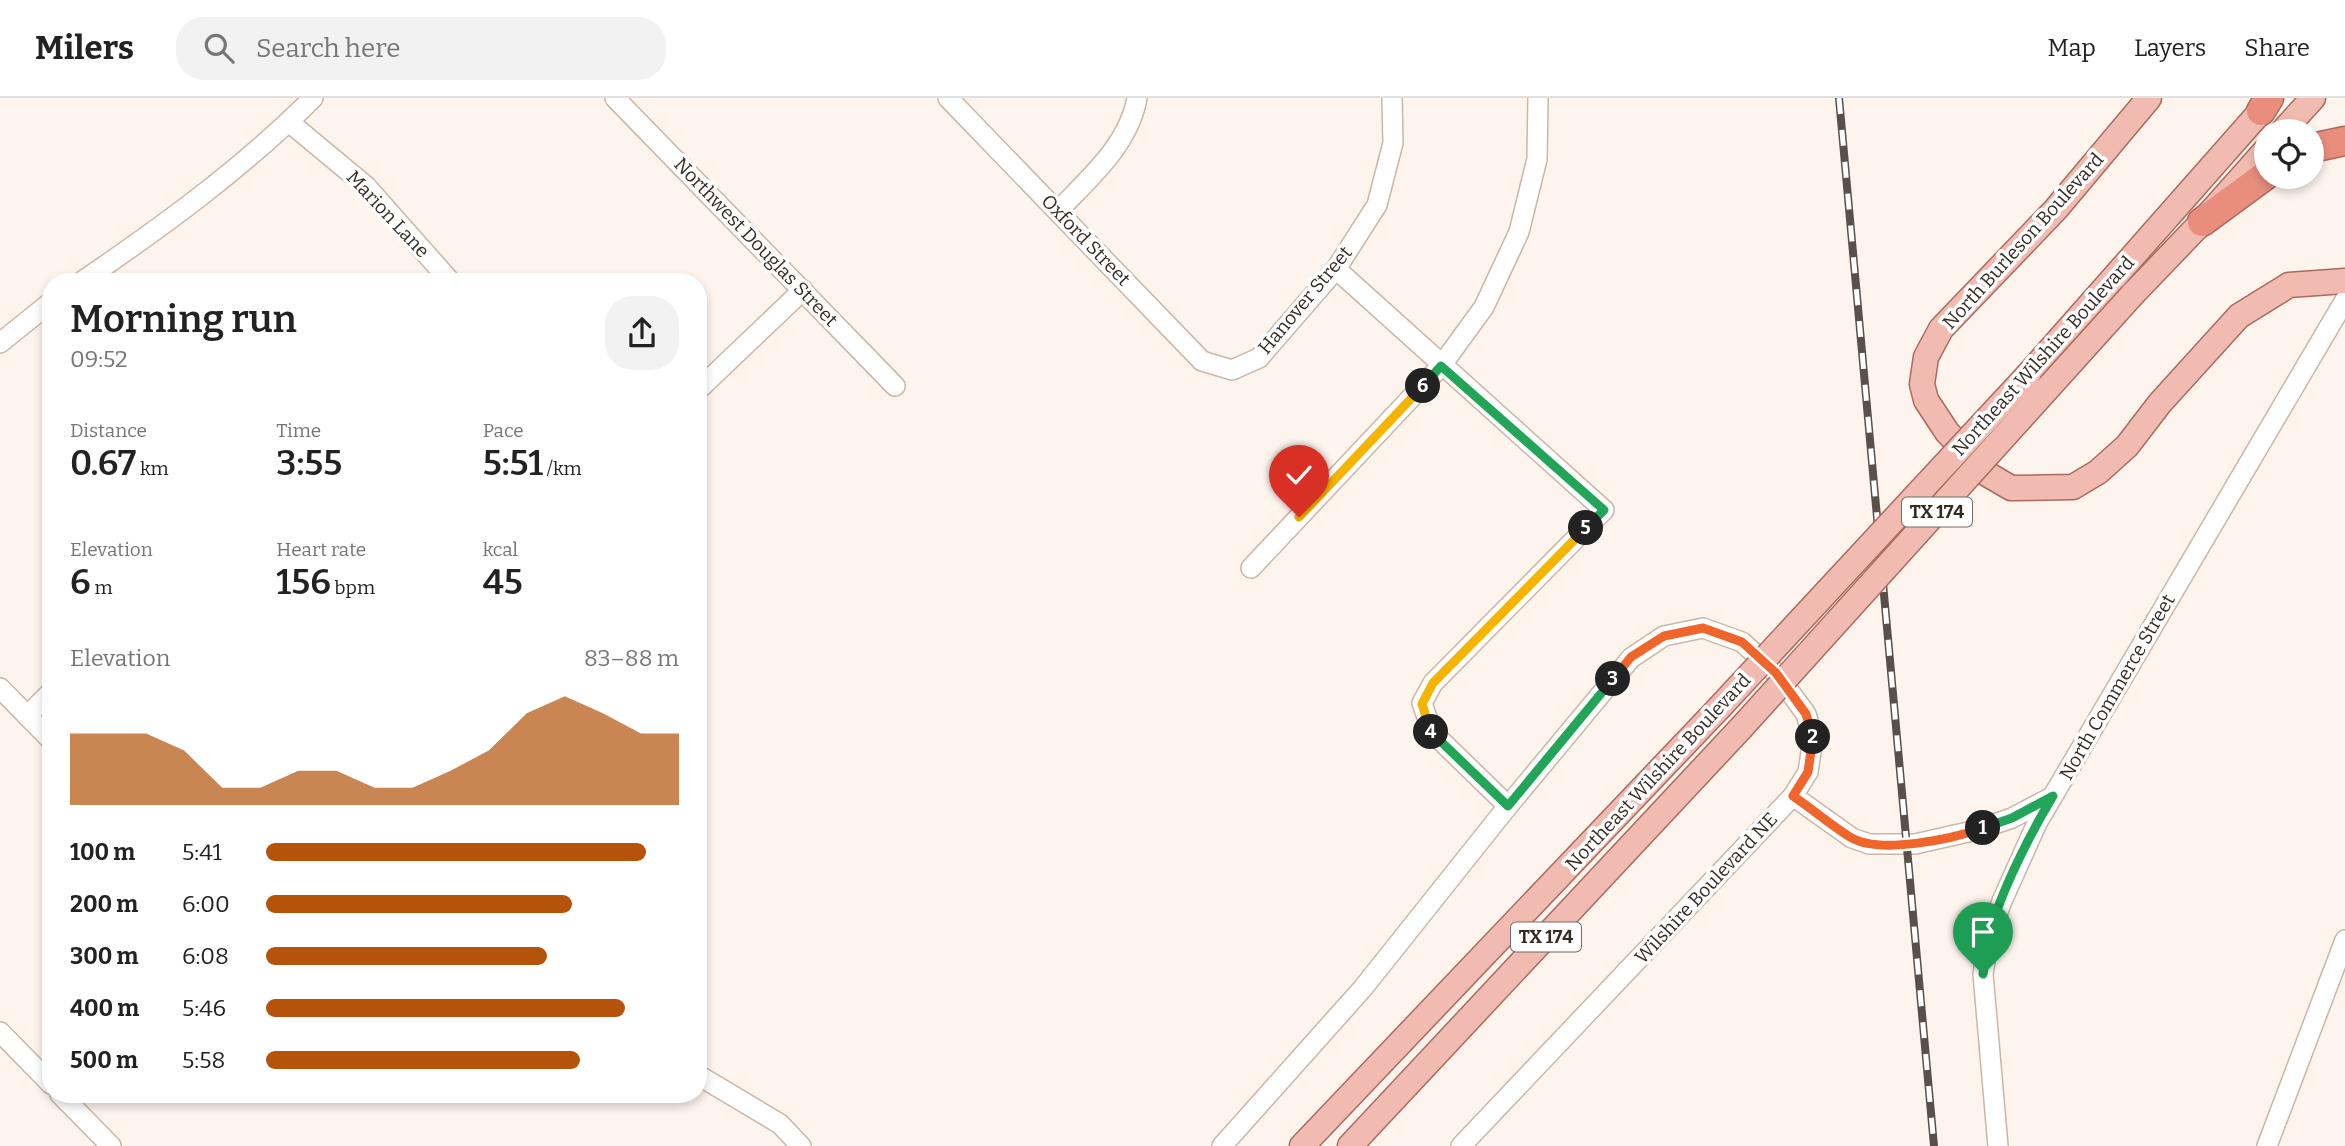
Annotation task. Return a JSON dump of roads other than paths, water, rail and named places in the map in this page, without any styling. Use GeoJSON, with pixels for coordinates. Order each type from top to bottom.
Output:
{"type":"FeatureCollection","features":[{"type":"Feature","properties":{"kind":"highway"},"geometry":{"type":"LineString","coordinates":[[2324,145],[2345,141]]}},
{"type":"Feature","properties":{"kind":"highway"},"geometry":{"type":"LineString","coordinates":[[2202,222],[2254,184]]}},
{"type":"Feature","properties":{"kind":"main road","name":"North Burleson Boulevard"},"geometry":{"type":"LineString","coordinates":[[2149,98],[2056,209],[1941,329],[1926,357],[1922,384],[1926,400],[1947,432],[1987,474],[2011,488],[2073,487],[2098,472],[2127,446],[2160,403],[2239,316],[2289,285],[2345,281]]}},
{"type":"Feature","properties":{"kind":"main road"},"geometry":{"type":"LineString","coordinates":[[2294,119],[2313,98]]}},
{"type":"Feature","properties":{"kind":"main road","name":"Northeast Wilshire Boulevard"},"geometry":{"type":"LineString","coordinates":[[1302,1146],[1719,708],[2028,375],[2265,105]]}},
{"type":"Feature","properties":{"kind":"main road","name":"Northeast Wilshire Boulevard"},"geometry":{"type":"LineString","coordinates":[[1350,1146],[1741,728],[2254,164]]}},
{"type":"Feature","properties":{"kind":"street"},"geometry":{"type":"LineString","coordinates":[[94,273],[158,229],[289,122],[313,98]]}},
{"type":"Feature","properties":{"kind":"street","name":"Northwest Douglas Street"},"geometry":{"type":"LineString","coordinates":[[615,98],[895,386]]}},
{"type":"Feature","properties":{"kind":"street","name":"Oxford Street"},"geometry":{"type":"LineString","coordinates":[[948,98],[1202,360],[1231,370]]}},
{"type":"Feature","properties":{"kind":"street"},"geometry":{"type":"LineString","coordinates":[[1058,211],[1113,153],[1135,109],[1137,98]]}},
{"type":"Feature","properties":{"kind":"street","name":"Hanover Street"},"geometry":{"type":"LineString","coordinates":[[1231,370],[1259,358],[1336,269],[1377,205],[1393,143],[1392,98]]}},
{"type":"Feature","properties":{"kind":"street"},"geometry":{"type":"LineString","coordinates":[[1251,568],[1441,366],[1484,307],[1519,232],[1537,159],[1538,98]]}},
{"type":"Feature","properties":{"kind":"street","name":"Marion Lane"},"geometry":{"type":"LineString","coordinates":[[289,122],[366,186],[443,273]]}},
{"type":"Feature","properties":{"kind":"street"},"geometry":{"type":"LineString","coordinates":[[1336,269],[1604,510],[1433,683],[1422,704],[1432,732],[1508,806]]}},
{"type":"Feature","properties":{"kind":"street"},"geometry":{"type":"LineString","coordinates":[[707,381],[803,290]]}},
{"type":"Feature","properties":{"kind":"street","name":"North Commerce Street"},"geometry":{"type":"LineString","coordinates":[[1997,1146],[1983,974],[1989,936],[2002,901],[2037,822],[2345,300]]}},
{"type":"Feature","properties":{"kind":"street"},"geometry":{"type":"LineString","coordinates":[[0,343],[42,309]]}},
{"type":"Feature","properties":{"kind":"street","name":"Wilshire Boulevard NE"},"geometry":{"type":"LineString","coordinates":[[1222,1146],[1363,988],[1631,657],[1664,636],[1703,628],[1742,642],[1776,673],[1806,714],[1813,739],[1808,772],[1793,796],[1461,1146]]}},
{"type":"Feature","properties":{"kind":"street"},"geometry":{"type":"LineString","coordinates":[[0,688],[42,731]]}},
{"type":"Feature","properties":{"kind":"street"},"geometry":{"type":"LineString","coordinates":[[27,716],[42,701]]}},
{"type":"Feature","properties":{"kind":"street"},"geometry":{"type":"LineString","coordinates":[[1793,796],[1852,838],[1869,844],[1915,844],[1989,826],[2012,818],[2053,796]]}},
{"type":"Feature","properties":{"kind":"street"},"geometry":{"type":"LineString","coordinates":[[2267,1146],[2345,940]]}},
{"type":"Feature","properties":{"kind":"street"},"geometry":{"type":"LineString","coordinates":[[0,1032],[42,1075]]}},
{"type":"Feature","properties":{"kind":"street"},"geometry":{"type":"LineString","coordinates":[[707,1080],[780,1124],[801,1146]]}},
{"type":"Feature","properties":{"kind":"street"},"geometry":{"type":"LineString","coordinates":[[68,1103],[103,1143]]}},
{"type":"Feature","properties":{"kind":"railway"},"geometry":{"type":"LineString","coordinates":[[1839,98],[1934,1146]]}}]}
